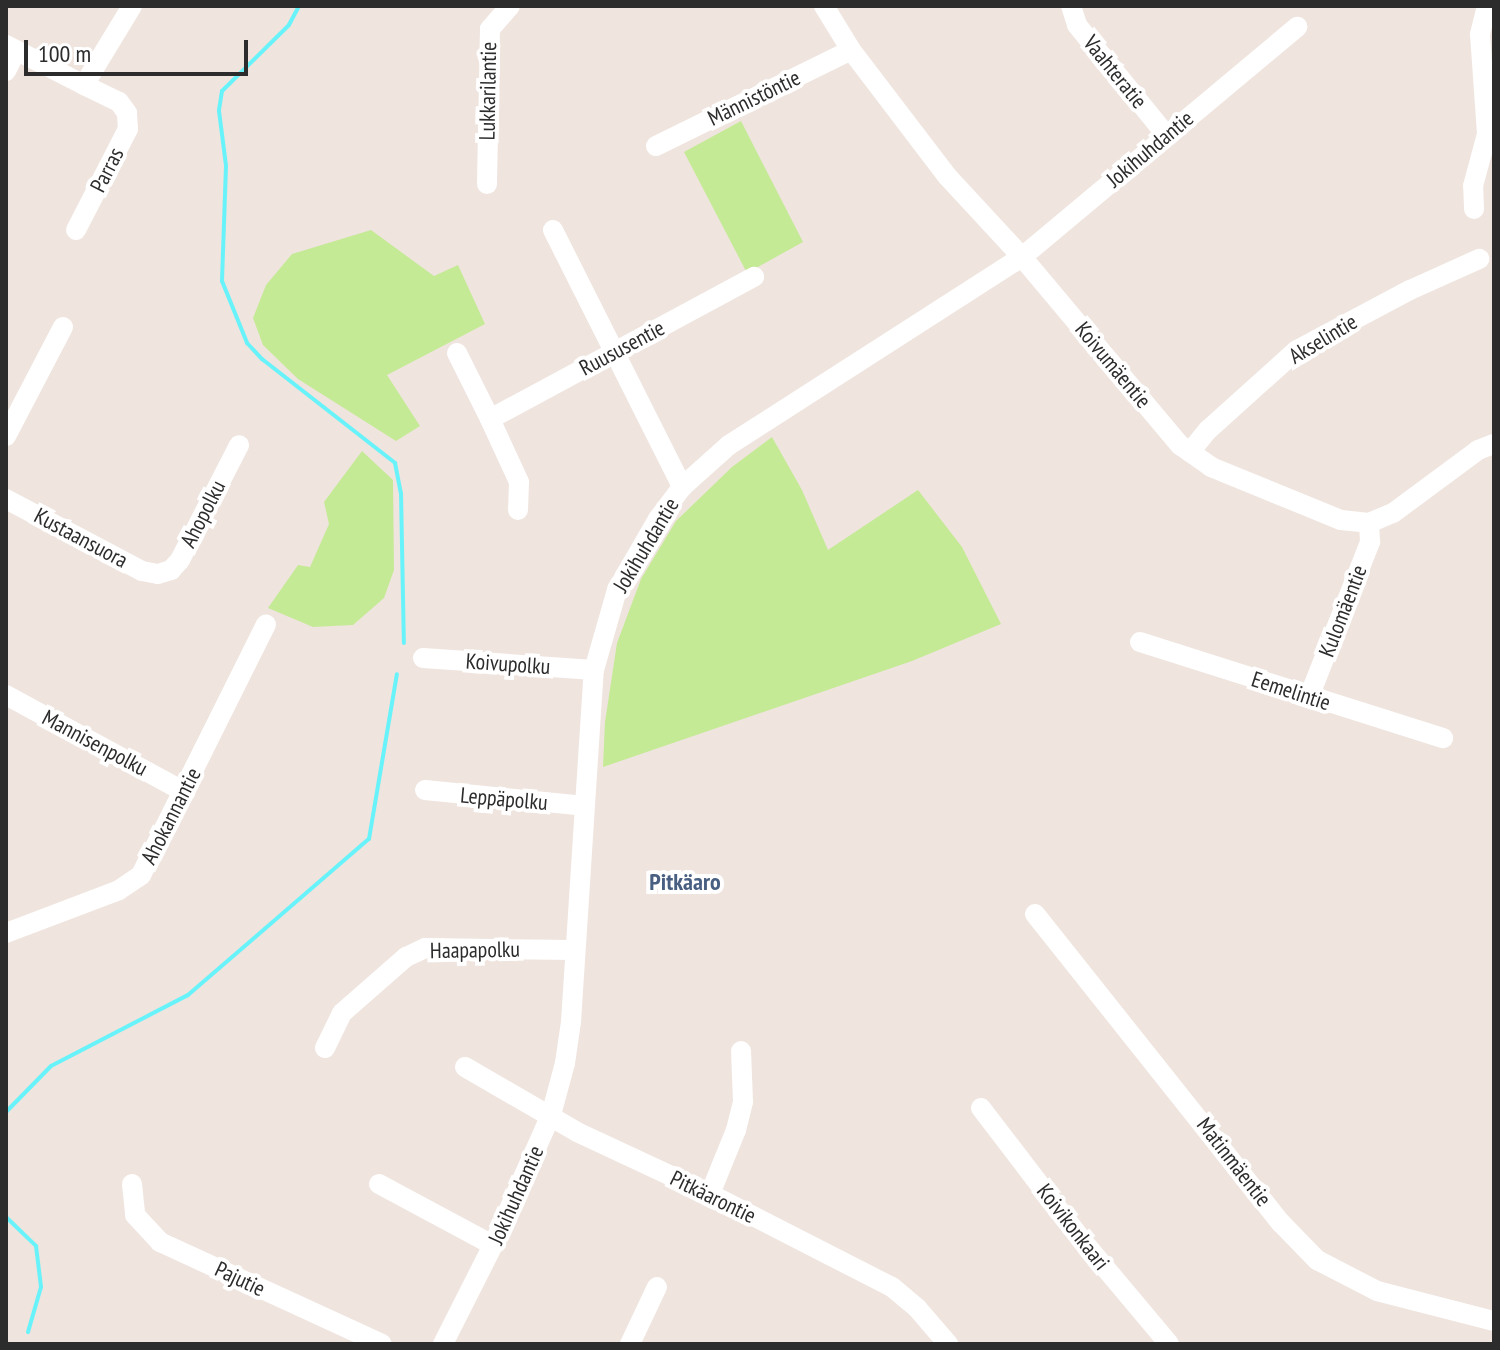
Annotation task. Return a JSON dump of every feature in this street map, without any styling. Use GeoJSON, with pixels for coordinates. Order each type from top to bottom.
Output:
{"type":"FeatureCollection","features":[{"type":"Feature","properties":{"kind":"street"},"geometry":{"type":"LineString","coordinates":[[84,85],[132,6]]}},
{"type":"Feature","properties":{"kind":"street","name":"Lukkarilantie"},"geometry":{"type":"LineString","coordinates":[[487,184],[487,56],[490,29],[510,6]]}},
{"type":"Feature","properties":{"kind":"street","name":"Koivumäentie"},"geometry":{"type":"LineString","coordinates":[[824,6],[851,50],[947,176],[1022,257],[1190,452],[1211,467],[1341,520],[1369,523]]}},
{"type":"Feature","properties":{"kind":"street","name":"Vaahteratie"},"geometry":{"type":"LineString","coordinates":[[1071,6],[1077,25],[1166,135]]}},
{"type":"Feature","properties":{"kind":"street"},"geometry":{"type":"LineString","coordinates":[[1474,209],[1473,186],[1487,134],[1480,34],[1487,6]]}},
{"type":"Feature","properties":{"kind":"street","name":"Jokihuhdantie"},"geometry":{"type":"LineString","coordinates":[[443,1344],[493,1245],[551,1115],[571,1022],[573,950],[594,670],[617,590],[658,519],[682,487],[729,445],[1022,257],[1297,27]]}},
{"type":"Feature","properties":{"kind":"street"},"geometry":{"type":"LineString","coordinates":[[6,71],[11,48]]}},
{"type":"Feature","properties":{"kind":"street","name":"Parras"},"geometry":{"type":"LineString","coordinates":[[11,48],[119,102],[127,113],[128,129],[76,230]]}},
{"type":"Feature","properties":{"kind":"street","name":"Männistöntie"},"geometry":{"type":"LineString","coordinates":[[656,146],[851,50]]}},
{"type":"Feature","properties":{"kind":"street"},"geometry":{"type":"LineString","coordinates":[[553,230],[612,353],[682,487]]}},
{"type":"Feature","properties":{"kind":"street","name":"Akselintie"},"geometry":{"type":"LineString","coordinates":[[1190,452],[1208,430],[1297,350],[1410,290],[1479,259]]}},
{"type":"Feature","properties":{"kind":"street","name":"Ruususentie"},"geometry":{"type":"LineString","coordinates":[[490,419],[754,277]]}},
{"type":"Feature","properties":{"kind":"street"},"geometry":{"type":"LineString","coordinates":[[6,436],[63,327]]}},
{"type":"Feature","properties":{"kind":"street"},"geometry":{"type":"LineString","coordinates":[[457,353],[519,482],[518,510]]}},
{"type":"Feature","properties":{"kind":"street"},"geometry":{"type":"LineString","coordinates":[[1369,523],[1393,513],[1478,450],[1494,444]]}},
{"type":"Feature","properties":{"kind":"street","name":"Ahopolku"},"geometry":{"type":"LineString","coordinates":[[158,574],[171,570],[180,560],[239,445]]}},
{"type":"Feature","properties":{"kind":"street","name":"Kustaansuora"},"geometry":{"type":"LineString","coordinates":[[6,499],[142,571],[158,574]]}},
{"type":"Feature","properties":{"kind":"street","name":"Kulomäentie"},"geometry":{"type":"LineString","coordinates":[[1309,697],[1370,542],[1369,523]]}},
{"type":"Feature","properties":{"kind":"street","name":"Ahokannantie"},"geometry":{"type":"LineString","coordinates":[[6,933],[119,890],[141,875],[266,624]]}},
{"type":"Feature","properties":{"kind":"street","name":"Eemelintie"},"geometry":{"type":"LineString","coordinates":[[1140,642],[1443,738]]}},
{"type":"Feature","properties":{"kind":"street","name":"Koivupolku"},"geometry":{"type":"LineString","coordinates":[[423,658],[594,670]]}},
{"type":"Feature","properties":{"kind":"street","name":"Mannisenpolku"},"geometry":{"type":"LineString","coordinates":[[6,695],[185,792]]}},
{"type":"Feature","properties":{"kind":"street","name":"Leppäpolku"},"geometry":{"type":"LineString","coordinates":[[425,790],[584,806]]}},
{"type":"Feature","properties":{"kind":"street","name":"Matinmäentie"},"geometry":{"type":"LineString","coordinates":[[1035,914],[1281,1223],[1317,1260],[1377,1291],[1494,1321]]}},
{"type":"Feature","properties":{"kind":"street","name":"Haapapolku"},"geometry":{"type":"LineString","coordinates":[[325,1048],[342,1013],[406,957],[425,948],[573,950]]}},
{"type":"Feature","properties":{"kind":"street"},"geometry":{"type":"LineString","coordinates":[[710,1194],[736,1130],[743,1102],[741,1051]]}},
{"type":"Feature","properties":{"kind":"street","name":"Pitkäarontie"},"geometry":{"type":"LineString","coordinates":[[465,1067],[577,1132],[710,1194],[892,1287],[917,1308],[948,1344]]}},
{"type":"Feature","properties":{"kind":"street","name":"Koivikonkaari"},"geometry":{"type":"LineString","coordinates":[[981,1108],[1081,1239],[1169,1344]]}},
{"type":"Feature","properties":{"kind":"street","name":"Pajutie"},"geometry":{"type":"LineString","coordinates":[[132,1184],[135,1215],[160,1242],[382,1344]]}},
{"type":"Feature","properties":{"kind":"street"},"geometry":{"type":"LineString","coordinates":[[379,1184],[493,1245]]}},
{"type":"Feature","properties":{"kind":"street"},"geometry":{"type":"LineString","coordinates":[[630,1344],[657,1287]]}},
{"type":"Feature","properties":{"kind":"green space"},"geometry":{"type":"Polygon","coordinates":[[[741,121],[803,242],[747,273],[684,152],[741,121]]]}},
{"type":"Feature","properties":{"kind":"green space"},"geometry":{"type":"Polygon","coordinates":[[[371,230],[434,276],[458,265],[485,324],[387,375],[420,426],[396,441],[298,379],[263,345],[253,318],[266,285],[292,254],[371,230]]]}},
{"type":"Feature","properties":{"kind":"green space"},"geometry":{"type":"Polygon","coordinates":[[[772,437],[802,490],[828,550],[918,490],[962,547],[1001,624],[912,661],[603,767],[605,722],[617,643],[641,579],[676,521],[732,467],[772,437]]]}},
{"type":"Feature","properties":{"kind":"green space"},"geometry":{"type":"Polygon","coordinates":[[[362,451],[393,480],[394,570],[384,598],[353,625],[313,627],[268,608],[298,565],[310,567],[329,524],[324,502],[362,451]]]}},
{"type":"Feature","properties":{"kind":"waterway"},"geometry":{"type":"LineString","coordinates":[[299,6],[289,25],[222,91],[219,111],[226,166],[222,281],[247,343],[262,359],[395,463],[401,493],[404,643]]}},
{"type":"Feature","properties":{"kind":"waterway"},"geometry":{"type":"LineString","coordinates":[[6,1112],[51,1066],[188,995],[369,839],[397,674]]}},
{"type":"Feature","properties":{"kind":"waterway"},"geometry":{"type":"LineString","coordinates":[[6,1217],[36,1246],[41,1287],[28,1332]]}},
{"type":"Feature","properties":{"kind":"district","name":"Pitkäaro"},"geometry":{"type":"Point","coordinates":[685,882]}}]}
